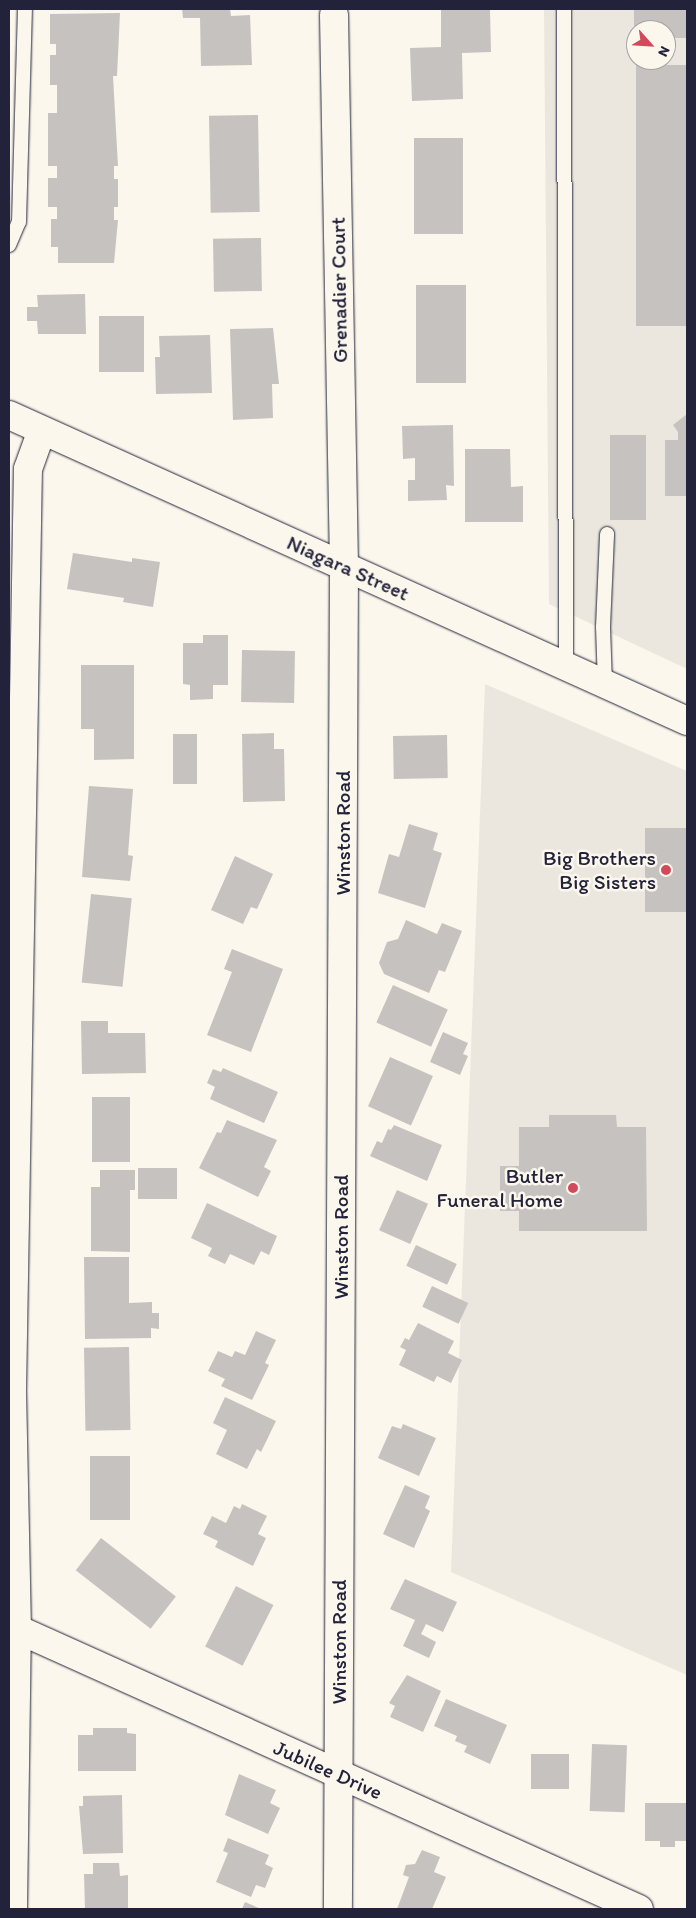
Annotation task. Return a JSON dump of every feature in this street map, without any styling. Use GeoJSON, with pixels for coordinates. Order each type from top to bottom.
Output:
{"type":"FeatureCollection","features":[{"type":"Feature","properties":{"kind":"street","name":"Grenadier Court"},"geometry":{"type":"LineString","coordinates":[[334,11],[344,566]]}},
{"type":"Feature","properties":{"kind":"street","name":"Niagara Street"},"geometry":{"type":"LineString","coordinates":[[9,415],[687,721]]}},
{"type":"Feature","properties":{"kind":"street"},"geometry":{"type":"LineString","coordinates":[[13,1909],[17,1629],[10,1392],[28,470],[42,430]]}},
{"type":"Feature","properties":{"kind":"street","name":"Winston Road"},"geometry":{"type":"LineString","coordinates":[[338,1909],[344,566]]}},
{"type":"Feature","properties":{"kind":"street","name":"Jubilee Drive"},"geometry":{"type":"LineString","coordinates":[[17,1629],[338,1775],[640,1909]]}},
{"type":"Feature","properties":{"kind":"lane"},"geometry":{"type":"LineString","coordinates":[[9,245],[19,222],[25,9]]}},
{"type":"Feature","properties":{"kind":"lane"},"geometry":{"type":"LineString","coordinates":[[564,9],[566,666]]}},
{"type":"Feature","properties":{"kind":"lane"},"geometry":{"type":"LineString","coordinates":[[605,684],[603,627],[606,534]]}},
{"type":"Feature","properties":{"kind":"shaded area"},"geometry":{"type":"Polygon","coordinates":[[[544,9],[687,9],[687,669],[549,604],[544,9]]]}},
{"type":"Feature","properties":{"kind":"shaded area"},"geometry":{"type":"Polygon","coordinates":[[[485,684],[687,771],[687,1675],[451,1572],[485,684]]]}},
{"type":"Feature","properties":{"kind":"building"},"geometry":{"type":"Polygon","coordinates":[[[182,9],[230,9],[231,16],[250,15],[252,65],[201,66],[200,18],[183,18],[182,9]]]}},
{"type":"Feature","properties":{"kind":"building"},"geometry":{"type":"Polygon","coordinates":[[[441,9],[490,9],[491,52],[462,53],[463,99],[412,101],[410,48],[441,47],[441,9]]]}},
{"type":"Feature","properties":{"kind":"building"},"geometry":{"type":"Polygon","coordinates":[[[634,9],[687,9],[687,38],[676,38],[676,20],[634,20],[634,9]]]}},
{"type":"Feature","properties":{"kind":"building"},"geometry":{"type":"Polygon","coordinates":[[[120,13],[117,76],[113,76],[118,166],[114,166],[114,179],[118,179],[118,207],[114,207],[114,220],[118,220],[114,263],[58,263],[58,247],[51,247],[51,219],[57,219],[57,207],[48,207],[48,178],[57,178],[57,166],[48,166],[48,113],[57,113],[57,85],[50,85],[50,55],[56,55],[56,44],[50,44],[50,14],[120,13]]]}},
{"type":"Feature","properties":{"kind":"building"},"geometry":{"type":"Polygon","coordinates":[[[676,65],[687,65],[687,326],[636,326],[636,70],[676,70],[676,65]]]}},
{"type":"Feature","properties":{"kind":"building"},"geometry":{"type":"Polygon","coordinates":[[[258,115],[260,212],[211,213],[209,116],[258,115]]]}},
{"type":"Feature","properties":{"kind":"building"},"geometry":{"type":"Polygon","coordinates":[[[414,138],[463,138],[463,234],[414,234],[414,138]]]}},
{"type":"Feature","properties":{"kind":"building"},"geometry":{"type":"Polygon","coordinates":[[[261,238],[262,291],[214,292],[213,239],[261,238]]]}},
{"type":"Feature","properties":{"kind":"building"},"geometry":{"type":"Polygon","coordinates":[[[416,285],[466,285],[466,383],[416,383],[416,285]]]}},
{"type":"Feature","properties":{"kind":"building"},"geometry":{"type":"Polygon","coordinates":[[[85,294],[86,334],[38,334],[37,321],[27,321],[27,307],[38,307],[37,295],[85,294]]]}},
{"type":"Feature","properties":{"kind":"building"},"geometry":{"type":"Polygon","coordinates":[[[99,316],[144,316],[144,372],[99,372],[99,316]]]}},
{"type":"Feature","properties":{"kind":"building"},"geometry":{"type":"Polygon","coordinates":[[[273,328],[279,384],[272,384],[273,418],[233,420],[230,329],[273,328]]]}},
{"type":"Feature","properties":{"kind":"building"},"geometry":{"type":"Polygon","coordinates":[[[210,335],[212,393],[156,394],[155,357],[160,357],[159,336],[210,335]]]}},
{"type":"Feature","properties":{"kind":"building"},"geometry":{"type":"Polygon","coordinates":[[[687,414],[687,496],[665,496],[665,440],[678,440],[678,432],[673,425],[687,414]]]}},
{"type":"Feature","properties":{"kind":"building"},"geometry":{"type":"Polygon","coordinates":[[[453,425],[454,486],[446,485],[447,500],[408,501],[408,480],[415,480],[415,458],[403,459],[402,426],[453,425]]]}},
{"type":"Feature","properties":{"kind":"building"},"geometry":{"type":"Polygon","coordinates":[[[610,435],[646,435],[646,520],[610,520],[610,435]]]}},
{"type":"Feature","properties":{"kind":"building"},"geometry":{"type":"Polygon","coordinates":[[[465,449],[510,449],[511,487],[523,486],[523,522],[465,522],[465,449]]]}},
{"type":"Feature","properties":{"kind":"building"},"geometry":{"type":"Polygon","coordinates":[[[73,553],[132,562],[132,558],[160,562],[153,607],[123,602],[124,598],[67,589],[73,553]]]}},
{"type":"Feature","properties":{"kind":"building"},"geometry":{"type":"Polygon","coordinates":[[[203,635],[228,635],[228,685],[213,685],[213,699],[190,700],[190,685],[183,684],[183,643],[203,643],[203,635]]]}},
{"type":"Feature","properties":{"kind":"building"},"geometry":{"type":"Polygon","coordinates":[[[242,650],[295,651],[294,703],[241,702],[242,650]]]}},
{"type":"Feature","properties":{"kind":"building"},"geometry":{"type":"Polygon","coordinates":[[[81,665],[134,665],[134,759],[94,760],[94,729],[81,729],[81,665]]]}},
{"type":"Feature","properties":{"kind":"building"},"geometry":{"type":"Polygon","coordinates":[[[274,733],[274,749],[284,749],[285,801],[243,802],[242,734],[274,733]]]}},
{"type":"Feature","properties":{"kind":"building"},"geometry":{"type":"Polygon","coordinates":[[[173,734],[197,734],[197,784],[173,784],[173,734]]]}},
{"type":"Feature","properties":{"kind":"building"},"geometry":{"type":"Polygon","coordinates":[[[447,735],[448,778],[394,779],[393,736],[447,735]]]}},
{"type":"Feature","properties":{"kind":"building"},"geometry":{"type":"Polygon","coordinates":[[[89,786],[133,789],[128,855],[133,856],[130,881],[82,877],[89,786]]]}},
{"type":"Feature","properties":{"kind":"building"},"geometry":{"type":"Polygon","coordinates":[[[409,824],[438,833],[433,850],[442,853],[425,908],[378,893],[389,854],[399,857],[409,824]]]}},
{"type":"Feature","properties":{"kind":"building","name":"Big Brothers Big Sisters"},"geometry":{"type":"Polygon","coordinates":[[[645,828],[687,828],[687,912],[645,912],[645,828]]]}},
{"type":"Feature","properties":{"kind":"building"},"geometry":{"type":"Polygon","coordinates":[[[235,856],[273,874],[257,909],[251,907],[243,924],[211,910],[235,856]]]}},
{"type":"Feature","properties":{"kind":"building"},"geometry":{"type":"Polygon","coordinates":[[[91,894],[132,898],[122,987],[82,983],[91,894]]]}},
{"type":"Feature","properties":{"kind":"building"},"geometry":{"type":"Polygon","coordinates":[[[406,920],[437,934],[442,923],[462,931],[445,972],[439,970],[429,993],[384,974],[379,963],[387,942],[398,939],[406,920]]]}},
{"type":"Feature","properties":{"kind":"building"},"geometry":{"type":"Polygon","coordinates":[[[232,949],[283,969],[251,1052],[207,1035],[232,972],[224,969],[232,949]]]}},
{"type":"Feature","properties":{"kind":"building"},"geometry":{"type":"Polygon","coordinates":[[[393,985],[448,1009],[431,1047],[376,1022],[393,985]]]}},
{"type":"Feature","properties":{"kind":"building"},"geometry":{"type":"Polygon","coordinates":[[[81,1021],[108,1021],[108,1033],[145,1033],[146,1073],[82,1074],[81,1021]]]}},
{"type":"Feature","properties":{"kind":"building"},"geometry":{"type":"Polygon","coordinates":[[[443,1032],[468,1043],[463,1054],[468,1056],[460,1075],[430,1062],[443,1032]]]}},
{"type":"Feature","properties":{"kind":"building"},"geometry":{"type":"Polygon","coordinates":[[[390,1057],[433,1076],[411,1125],[368,1106],[390,1057]]]}},
{"type":"Feature","properties":{"kind":"building"},"geometry":{"type":"Polygon","coordinates":[[[223,1068],[278,1092],[264,1123],[210,1099],[215,1087],[207,1083],[213,1069],[221,1072],[223,1068]]]}},
{"type":"Feature","properties":{"kind":"building"},"geometry":{"type":"Polygon","coordinates":[[[92,1097],[130,1097],[130,1162],[92,1162],[92,1097]]]}},
{"type":"Feature","properties":{"kind":"building","name":"Butler Funeral Home"},"geometry":{"type":"Polygon","coordinates":[[[549,1115],[616,1115],[617,1127],[646,1127],[647,1231],[519,1231],[519,1211],[500,1211],[500,1166],[519,1166],[519,1127],[549,1127],[549,1115]]]}},
{"type":"Feature","properties":{"kind":"building"},"geometry":{"type":"Polygon","coordinates":[[[227,1120],[277,1140],[264,1167],[271,1171],[258,1197],[199,1168],[217,1132],[221,1133],[227,1120]]]}},
{"type":"Feature","properties":{"kind":"building"},"geometry":{"type":"Polygon","coordinates":[[[394,1125],[442,1145],[427,1181],[370,1156],[377,1141],[382,1143],[388,1129],[391,1130],[394,1125]]]}},
{"type":"Feature","properties":{"kind":"building"},"geometry":{"type":"Polygon","coordinates":[[[138,1168],[177,1168],[177,1199],[138,1199],[138,1168]]]}},
{"type":"Feature","properties":{"kind":"building"},"geometry":{"type":"Polygon","coordinates":[[[100,1170],[135,1170],[135,1190],[130,1190],[130,1252],[91,1251],[91,1187],[100,1187],[100,1170]]]}},
{"type":"Feature","properties":{"kind":"building"},"geometry":{"type":"Polygon","coordinates":[[[397,1190],[428,1204],[410,1244],[379,1230],[397,1190]]]}},
{"type":"Feature","properties":{"kind":"building"},"geometry":{"type":"Polygon","coordinates":[[[207,1203],[277,1236],[269,1255],[261,1251],[254,1265],[230,1254],[225,1264],[208,1256],[212,1248],[191,1238],[207,1203]]]}},
{"type":"Feature","properties":{"kind":"building"},"geometry":{"type":"Polygon","coordinates":[[[416,1245],[457,1264],[447,1285],[406,1266],[416,1245]]]}},
{"type":"Feature","properties":{"kind":"building"},"geometry":{"type":"Polygon","coordinates":[[[84,1257],[129,1257],[129,1303],[152,1302],[152,1313],[159,1313],[159,1329],[151,1328],[151,1338],[85,1339],[84,1257]]]}},
{"type":"Feature","properties":{"kind":"building"},"geometry":{"type":"Polygon","coordinates":[[[432,1286],[468,1303],[459,1324],[422,1307],[432,1286]]]}},
{"type":"Feature","properties":{"kind":"building"},"geometry":{"type":"Polygon","coordinates":[[[418,1323],[454,1341],[448,1353],[462,1360],[451,1383],[437,1376],[434,1382],[399,1365],[406,1350],[400,1347],[405,1338],[409,1340],[418,1323]]]}},
{"type":"Feature","properties":{"kind":"building"},"geometry":{"type":"Polygon","coordinates":[[[256,1331],[276,1340],[265,1363],[269,1365],[252,1400],[221,1386],[225,1379],[208,1371],[218,1351],[232,1357],[235,1351],[245,1355],[256,1331]]]}},
{"type":"Feature","properties":{"kind":"building"},"geometry":{"type":"Polygon","coordinates":[[[129,1347],[130,1430],[85,1431],[84,1348],[129,1347]]]}},
{"type":"Feature","properties":{"kind":"building"},"geometry":{"type":"Polygon","coordinates":[[[225,1397],[276,1421],[261,1452],[257,1449],[247,1469],[216,1454],[227,1430],[213,1423],[225,1397]]]}},
{"type":"Feature","properties":{"kind":"building"},"geometry":{"type":"Polygon","coordinates":[[[403,1424],[436,1438],[419,1476],[378,1458],[392,1426],[401,1429],[403,1424]]]}},
{"type":"Feature","properties":{"kind":"building"},"geometry":{"type":"Polygon","coordinates":[[[90,1456],[130,1456],[130,1520],[90,1520],[90,1456]]]}},
{"type":"Feature","properties":{"kind":"building"},"geometry":{"type":"Polygon","coordinates":[[[405,1485],[430,1496],[425,1508],[430,1511],[414,1548],[383,1534],[405,1485]]]}},
{"type":"Feature","properties":{"kind":"building"},"geometry":{"type":"Polygon","coordinates":[[[242,1504],[267,1516],[258,1534],[266,1538],[253,1566],[215,1547],[218,1541],[203,1534],[212,1516],[226,1523],[234,1506],[240,1509],[242,1504]]]}},
{"type":"Feature","properties":{"kind":"building"},"geometry":{"type":"Polygon","coordinates":[[[101,1538],[176,1596],[151,1629],[76,1570],[101,1538]]]}},
{"type":"Feature","properties":{"kind":"building"},"geometry":{"type":"Polygon","coordinates":[[[405,1579],[457,1602],[443,1632],[426,1624],[421,1634],[436,1642],[429,1658],[403,1646],[415,1620],[390,1609],[405,1579]]]}},
{"type":"Feature","properties":{"kind":"building"},"geometry":{"type":"Polygon","coordinates":[[[236,1586],[273,1605],[243,1666],[205,1647],[236,1586]]]}},
{"type":"Feature","properties":{"kind":"building"},"geometry":{"type":"Polygon","coordinates":[[[407,1675],[441,1691],[423,1732],[390,1717],[395,1706],[389,1703],[407,1675]]]}},
{"type":"Feature","properties":{"kind":"building"},"geometry":{"type":"Polygon","coordinates":[[[446,1699],[507,1725],[490,1764],[464,1752],[467,1746],[455,1741],[457,1736],[434,1726],[446,1699]]]}},
{"type":"Feature","properties":{"kind":"building"},"geometry":{"type":"Polygon","coordinates":[[[93,1728],[127,1728],[127,1733],[136,1734],[136,1771],[78,1771],[78,1735],[93,1735],[93,1728]]]}},
{"type":"Feature","properties":{"kind":"building"},"geometry":{"type":"Polygon","coordinates":[[[592,1744],[627,1745],[625,1812],[590,1811],[592,1744]]]}},
{"type":"Feature","properties":{"kind":"building"},"geometry":{"type":"Polygon","coordinates":[[[531,1754],[569,1754],[569,1789],[531,1789],[531,1754]]]}},
{"type":"Feature","properties":{"kind":"building"},"geometry":{"type":"Polygon","coordinates":[[[239,1774],[276,1790],[270,1803],[280,1808],[268,1834],[225,1815],[239,1774]]]}},
{"type":"Feature","properties":{"kind":"building"},"geometry":{"type":"Polygon","coordinates":[[[122,1795],[123,1853],[83,1854],[79,1806],[83,1806],[83,1796],[122,1795]]]}},
{"type":"Feature","properties":{"kind":"building"},"geometry":{"type":"Polygon","coordinates":[[[645,1803],[687,1803],[687,1841],[675,1841],[675,1847],[660,1847],[660,1841],[645,1841],[645,1803]]]}},
{"type":"Feature","properties":{"kind":"building"},"geometry":{"type":"Polygon","coordinates":[[[228,1838],[269,1855],[265,1864],[273,1868],[265,1888],[256,1885],[251,1897],[216,1882],[228,1853],[223,1851],[228,1838]]]}},
{"type":"Feature","properties":{"kind":"building"},"geometry":{"type":"Polygon","coordinates":[[[422,1850],[440,1857],[434,1872],[446,1877],[432,1909],[397,1909],[409,1877],[403,1875],[406,1865],[415,1864],[422,1850]]]}},
{"type":"Feature","properties":{"kind":"building"},"geometry":{"type":"Polygon","coordinates":[[[93,1863],[119,1863],[120,1876],[128,1875],[128,1909],[85,1909],[84,1874],[93,1874],[93,1863]]]}},
{"type":"Feature","properties":{"kind":"building"},"geometry":{"type":"Polygon","coordinates":[[[245,1902],[261,1909],[242,1909],[245,1902]]]}},
{"type":"Feature","properties":{"kind":"place","name":"Big Brothers Big Sisters"},"geometry":{"type":"Point","coordinates":[666,870]}},
{"type":"Feature","properties":{"kind":"place","name":"Butler Funeral Home"},"geometry":{"type":"Point","coordinates":[573,1188]}}]}
